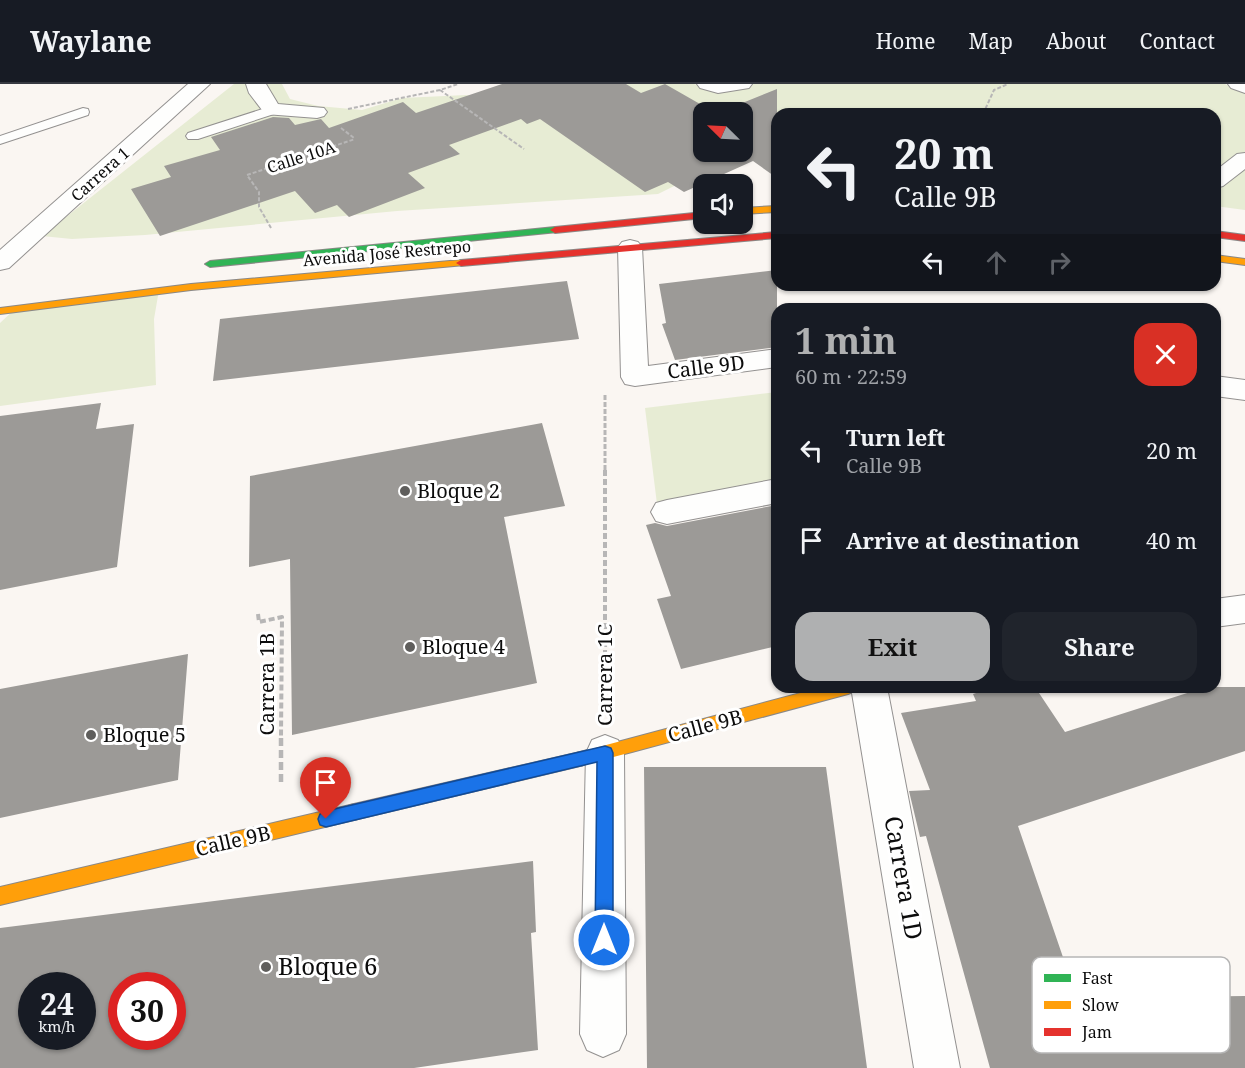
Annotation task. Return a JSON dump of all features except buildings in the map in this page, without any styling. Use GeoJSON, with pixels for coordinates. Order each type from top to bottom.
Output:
{"type":"FeatureCollection","features":[{"type":"Feature","properties":{"kind":"main road"},"geometry":{"type":"LineString","coordinates":[[753,211],[771,210]]}},
{"type":"Feature","properties":{"kind":"main road","name":"Avenida José Restrepo"},"geometry":{"type":"LineString","coordinates":[[196,265],[287,254],[693,216]]}},
{"type":"Feature","properties":{"kind":"main road","name":"Avenida José Restrepo"},"geometry":{"type":"LineString","coordinates":[[0,311],[159,290],[771,235]]}},
{"type":"Feature","properties":{"kind":"main road"},"geometry":{"type":"LineString","coordinates":[[1221,235],[1245,238]]}},
{"type":"Feature","properties":{"kind":"main road"},"geometry":{"type":"LineString","coordinates":[[1221,259],[1245,262]]}},
{"type":"Feature","properties":{"kind":"main road","name":"Calle 9B"},"geometry":{"type":"LineString","coordinates":[[0,896],[605,753],[826,693]]}},
{"type":"Feature","properties":{"kind":"street","name":"Carrera 1"},"geometry":{"type":"LineString","coordinates":[[0,263],[200,84]]}},
{"type":"Feature","properties":{"kind":"street"},"geometry":{"type":"LineString","coordinates":[[256,84],[259,93],[272,110],[317,112]]}},
{"type":"Feature","properties":{"kind":"street"},"geometry":{"type":"LineString","coordinates":[[706,84],[718,87],[742,84]]}},
{"type":"Feature","properties":{"kind":"street"},"geometry":{"type":"LineString","coordinates":[[1238,84],[1245,87]]}},
{"type":"Feature","properties":{"kind":"street"},"geometry":{"type":"LineString","coordinates":[[1221,177],[1245,159]]}},
{"type":"Feature","properties":{"kind":"street","name":"Calle 9D"},"geometry":{"type":"LineString","coordinates":[[630,247],[634,377],[771,359]]}},
{"type":"Feature","properties":{"kind":"street"},"geometry":{"type":"LineString","coordinates":[[1221,387],[1245,390]]}},
{"type":"Feature","properties":{"kind":"street"},"geometry":{"type":"LineString","coordinates":[[667,512],[771,491]]}},
{"type":"Feature","properties":{"kind":"street"},"geometry":{"type":"LineString","coordinates":[[1221,612],[1245,609]]}},
{"type":"Feature","properties":{"kind":"street","name":"Carrera 1D"},"geometry":{"type":"LineString","coordinates":[[870,693],[937,1068]]}},
{"type":"Feature","properties":{"kind":"street","name":"Carrera 1C"},"geometry":{"type":"LineString","coordinates":[[603,1034],[605,753]]}},
{"type":"Feature","properties":{"kind":"lane"},"geometry":{"type":"LineString","coordinates":[[193,136],[272,110]]}},
{"type":"Feature","properties":{"kind":"lane"},"geometry":{"type":"LineString","coordinates":[[0,140],[83,112]]}},
{"type":"Feature","properties":{"kind":"path"},"geometry":{"type":"LineString","coordinates":[[347,109],[440,90],[458,84]]}},
{"type":"Feature","properties":{"kind":"path"},"geometry":{"type":"LineString","coordinates":[[986,108],[994,90],[1008,84]]}},
{"type":"Feature","properties":{"kind":"path"},"geometry":{"type":"LineString","coordinates":[[440,90],[524,149]]}},
{"type":"Feature","properties":{"kind":"path","name":"Calle 10A"},"geometry":{"type":"LineString","coordinates":[[287,254],[259,207],[259,192],[247,175],[355,139]]}},
{"type":"Feature","properties":{"kind":"path","name":"Carrera 1C"},"geometry":{"type":"LineString","coordinates":[[605,389],[605,753]]}},
{"type":"Feature","properties":{"kind":"path","name":"Carrera 1B"},"geometry":{"type":"LineString","coordinates":[[258,614],[259,622],[282,617],[281,782]]}},
{"type":"Feature","properties":{"kind":"green space"},"geometry":{"type":"Polygon","coordinates":[[[234,84],[282,84],[290,99],[318,106],[362,110],[402,98],[466,95],[500,102],[513,84],[694,84],[724,89],[753,84],[1225,84],[1245,93],[1245,210],[1221,207],[1221,108],[771,108],[771,112],[753,112],[753,102],[693,102],[693,162],[723,162],[699,174],[693,174],[693,177],[658,194],[397,211],[145,235],[72,239],[42,236],[234,84]]]}},
{"type":"Feature","properties":{"kind":"green space"},"geometry":{"type":"Polygon","coordinates":[[[159,290],[154,319],[156,385],[0,406],[0,323],[16,308],[159,290]]]}},
{"type":"Feature","properties":{"kind":"green space"},"geometry":{"type":"Polygon","coordinates":[[[771,393],[771,484],[657,504],[645,408],[771,393]]]}},
{"type":"Feature","properties":{"kind":"traffic: fast"},"geometry":{"type":"LineString","coordinates":[[210,264],[555,230]]}},
{"type":"Feature","properties":{"kind":"traffic: slow"},"geometry":{"type":"LineString","coordinates":[[753,210],[771,209]]}},
{"type":"Feature","properties":{"kind":"traffic: slow"},"geometry":{"type":"LineString","coordinates":[[1221,259],[1245,262]]}},
{"type":"Feature","properties":{"kind":"traffic: slow"},"geometry":{"type":"LineString","coordinates":[[0,311],[191,287],[461,263]]}},
{"type":"Feature","properties":{"kind":"traffic: slow"},"geometry":{"type":"LineString","coordinates":[[580,759],[826,693]]}},
{"type":"Feature","properties":{"kind":"traffic: slow"},"geometry":{"type":"LineString","coordinates":[[0,896],[354,812]]}},
{"type":"Feature","properties":{"kind":"traffic: jam"},"geometry":{"type":"LineString","coordinates":[[555,230],[693,216]]}},
{"type":"Feature","properties":{"kind":"traffic: jam"},"geometry":{"type":"LineString","coordinates":[[1221,235],[1245,238]]}},
{"type":"Feature","properties":{"kind":"traffic: jam"},"geometry":{"type":"LineString","coordinates":[[461,263],[771,236]]}},
{"type":"Feature","properties":{"kind":"traffic: jam"},"geometry":{"type":"LineString","coordinates":[[354,812],[580,759]]}},
{"type":"Feature","properties":{"kind":"place","name":"Bloque 2"},"geometry":{"type":"Point","coordinates":[405,491]}},
{"type":"Feature","properties":{"kind":"place","name":"Bloque 4"},"geometry":{"type":"Point","coordinates":[410,647]}},
{"type":"Feature","properties":{"kind":"place","name":"Bloque 5"},"geometry":{"type":"Point","coordinates":[91,735]}},
{"type":"Feature","properties":{"kind":"place","name":"Bloque 6"},"geometry":{"type":"Point","coordinates":[266,967]}},
{"type":"Feature","properties":{"kind":"route"},"geometry":{"type":"LineString","coordinates":[[326,819],[605,753],[604,940]]}}]}
